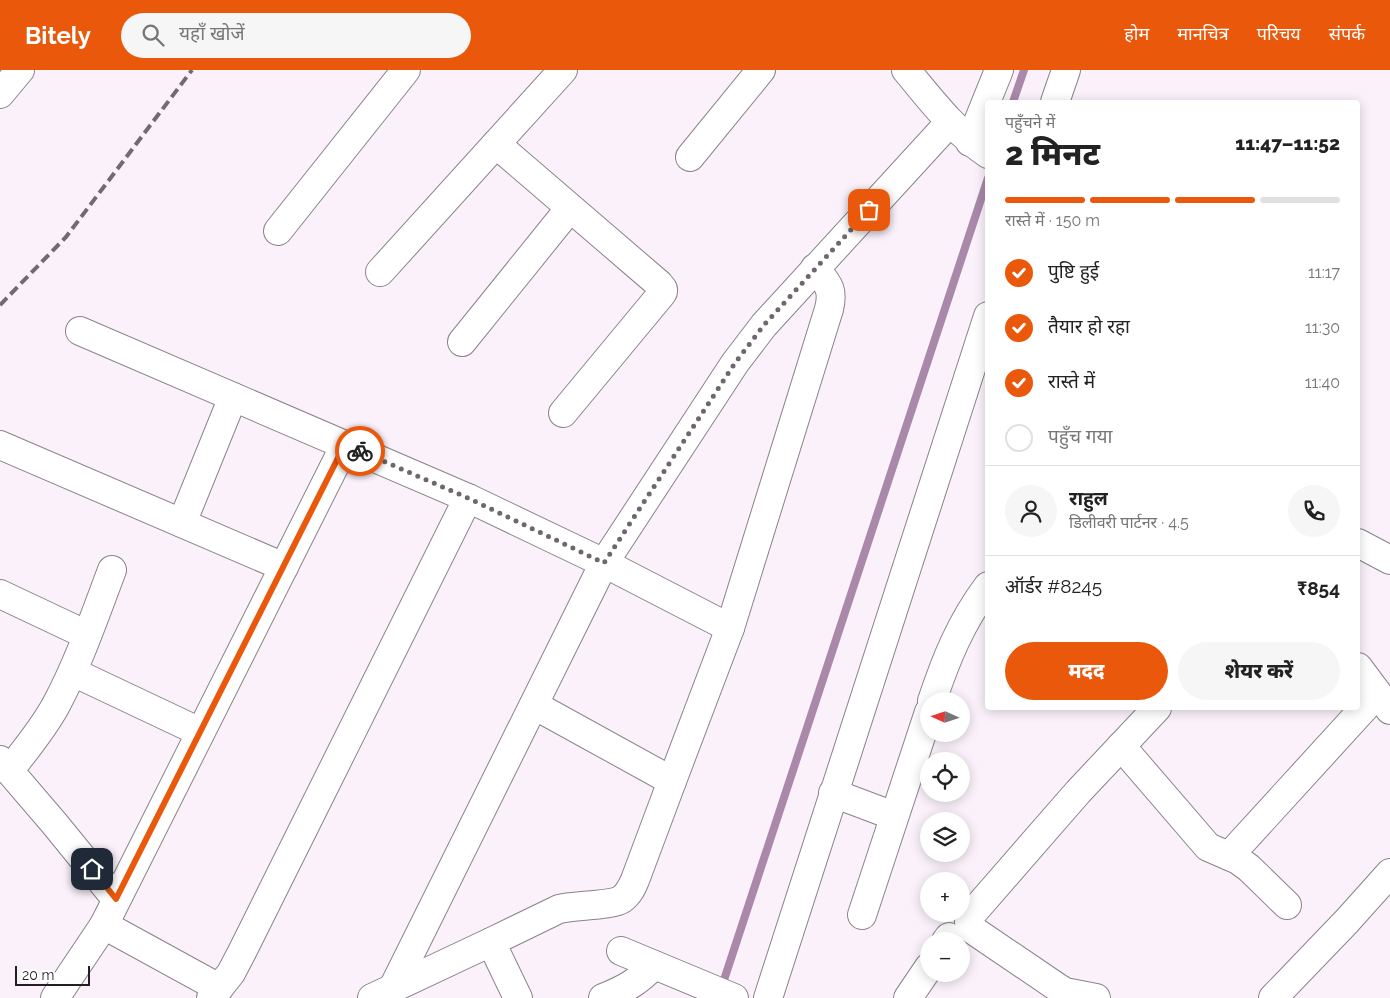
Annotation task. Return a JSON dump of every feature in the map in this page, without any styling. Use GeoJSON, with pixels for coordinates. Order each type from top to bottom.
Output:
{"type":"FeatureCollection","features":[{"type":"Feature","properties":{"kind":"street"},"geometry":{"type":"LineString","coordinates":[[0,94],[20,70]]}},
{"type":"Feature","properties":{"kind":"street"},"geometry":{"type":"LineString","coordinates":[[278,230],[406,70]]}},
{"type":"Feature","properties":{"kind":"street"},"geometry":{"type":"LineString","coordinates":[[380,272],[563,70]]}},
{"type":"Feature","properties":{"kind":"street"},"geometry":{"type":"LineString","coordinates":[[690,158],[761,70]]}},
{"type":"Feature","properties":{"kind":"street"},"geometry":{"type":"LineString","coordinates":[[906,70],[950,122],[980,149],[985,128]]}},
{"type":"Feature","properties":{"kind":"street"},"geometry":{"type":"LineString","coordinates":[[992,100],[999,70]]}},
{"type":"Feature","properties":{"kind":"street"},"geometry":{"type":"LineString","coordinates":[[1056,100],[1066,70]]}},
{"type":"Feature","properties":{"kind":"street"},"geometry":{"type":"LineString","coordinates":[[382,993],[534,705],[604,563],[735,363],[764,325],[950,122]]}},
{"type":"Feature","properties":{"kind":"street"},"geometry":{"type":"LineString","coordinates":[[496,144],[663,289],[663,292],[564,413]]}},
{"type":"Feature","properties":{"kind":"street"},"geometry":{"type":"LineString","coordinates":[[462,342],[570,208]]}},
{"type":"Feature","properties":{"kind":"street"},"geometry":{"type":"LineString","coordinates":[[382,993],[559,909],[621,900],[636,880],[730,628],[830,310],[832,298],[830,286],[815,268]]}},
{"type":"Feature","properties":{"kind":"street"},"geometry":{"type":"LineString","coordinates":[[768,998],[985,325]]}},
{"type":"Feature","properties":{"kind":"street"},"geometry":{"type":"LineString","coordinates":[[80,331],[468,498],[604,563],[730,628]]}},
{"type":"Feature","properties":{"kind":"street"},"geometry":{"type":"LineString","coordinates":[[182,523],[233,397]]}},
{"type":"Feature","properties":{"kind":"street"},"geometry":{"type":"LineString","coordinates":[[55,998],[104,925],[345,444]]}},
{"type":"Feature","properties":{"kind":"street"},"geometry":{"type":"LineString","coordinates":[[0,445],[284,567]]}},
{"type":"Feature","properties":{"kind":"street"},"geometry":{"type":"LineString","coordinates":[[104,925],[215,993],[231,973],[242,952],[468,498]]}},
{"type":"Feature","properties":{"kind":"street"},"geometry":{"type":"LineString","coordinates":[[1360,544],[1390,560]]}},
{"type":"Feature","properties":{"kind":"street"},"geometry":{"type":"LineString","coordinates":[[112,570],[73,672],[55,706],[38,733],[4,766],[54,823],[116,899]]}},
{"type":"Feature","properties":{"kind":"street"},"geometry":{"type":"LineString","coordinates":[[935,692],[945,662],[962,626],[985,590]]}},
{"type":"Feature","properties":{"kind":"street"},"geometry":{"type":"LineString","coordinates":[[0,594],[87,635]]}},
{"type":"Feature","properties":{"kind":"street"},"geometry":{"type":"LineString","coordinates":[[1229,856],[1384,702],[1360,670]]}},
{"type":"Feature","properties":{"kind":"street"},"geometry":{"type":"LineString","coordinates":[[73,672],[200,732]]}},
{"type":"Feature","properties":{"kind":"street"},"geometry":{"type":"LineString","coordinates":[[534,705],[672,781]]}},
{"type":"Feature","properties":{"kind":"street"},"geometry":{"type":"LineString","coordinates":[[1096,998],[1065,992],[970,928],[970,916],[1078,792],[1156,710]]}},
{"type":"Feature","properties":{"kind":"street"},"geometry":{"type":"LineString","coordinates":[[862,915],[920,739]]}},
{"type":"Feature","properties":{"kind":"street"},"geometry":{"type":"LineString","coordinates":[[1121,746],[1208,847],[1238,860],[1249,868],[1287,905]]}},
{"type":"Feature","properties":{"kind":"street"},"geometry":{"type":"LineString","coordinates":[[833,793],[894,816]]}},
{"type":"Feature","properties":{"kind":"street"},"geometry":{"type":"LineString","coordinates":[[1273,998],[1390,873]]}},
{"type":"Feature","properties":{"kind":"street"},"geometry":{"type":"LineString","coordinates":[[492,942],[518,998]]}},
{"type":"Feature","properties":{"kind":"street"},"geometry":{"type":"LineString","coordinates":[[621,951],[734,998]]}},
{"type":"Feature","properties":{"kind":"street"},"geometry":{"type":"LineString","coordinates":[[603,998],[635,982],[654,965]]}},
{"type":"Feature","properties":{"kind":"street"},"geometry":{"type":"LineString","coordinates":[[908,998],[920,980]]}},
{"type":"Feature","properties":{"kind":"waterway"},"geometry":{"type":"LineString","coordinates":[[1014,100],[1024,70]]}},
{"type":"Feature","properties":{"kind":"waterway"},"geometry":{"type":"LineString","coordinates":[[721,989],[985,187]]}},
{"type":"Feature","properties":{"kind":"railway"},"geometry":{"type":"LineString","coordinates":[[0,305],[66,237],[192,70]]}},
{"type":"Feature","properties":{"kind":"way so far"},"geometry":{"type":"LineString","coordinates":[[360,451],[468,498],[604,563],[735,363],[764,325],[869,210]]}},
{"type":"Feature","properties":{"kind":"route"},"geometry":{"type":"LineString","coordinates":[[92,869],[116,899],[345,444],[360,451]]}}]}
